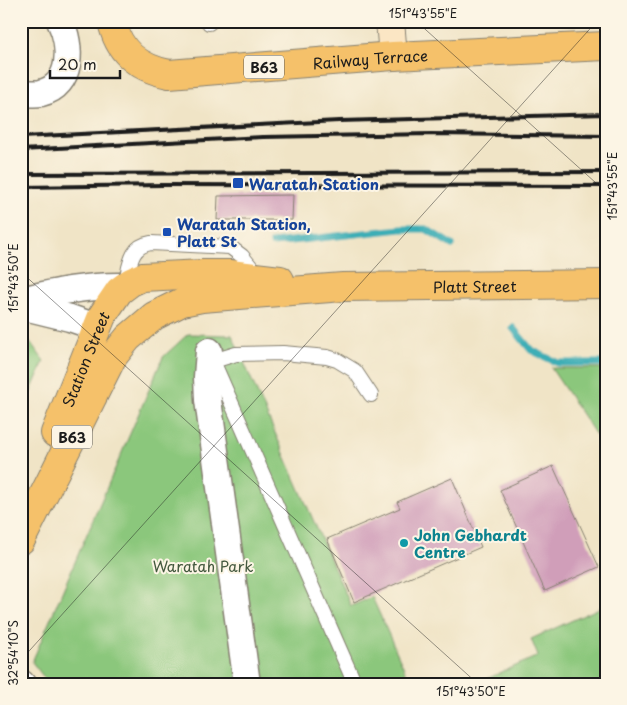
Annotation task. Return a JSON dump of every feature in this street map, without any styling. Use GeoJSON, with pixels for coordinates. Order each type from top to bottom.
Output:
{"type":"FeatureCollection","features":[{"type":"Feature","properties":{"kind":"main road","name":"Railway Terrace"},"geometry":{"type":"LineString","coordinates":[[112,21],[120,44],[130,56],[156,71],[181,74],[392,56],[606,46]]}},
{"type":"Feature","properties":{"kind":"main road","name":"Platt Street"},"geometry":{"type":"LineString","coordinates":[[203,290],[230,274],[343,287]]}},
{"type":"Feature","properties":{"kind":"main road","name":"Station Street"},"geometry":{"type":"LineString","coordinates":[[21,512],[76,384],[96,327],[112,298],[125,286],[147,276],[203,290]]}},
{"type":"Feature","properties":{"kind":"main road","name":"Platt Street"},"geometry":{"type":"LineString","coordinates":[[203,290],[606,284]]}},
{"type":"Feature","properties":{"kind":"main road","name":"Station Street"},"geometry":{"type":"LineString","coordinates":[[21,540],[107,366],[121,345],[144,322],[162,310],[182,302],[203,290]]}},
{"type":"Feature","properties":{"kind":"main road"},"geometry":{"type":"LineString","coordinates":[[96,327],[102,328],[112,325],[147,302],[203,290]]}},
{"type":"Feature","properties":{"kind":"street"},"geometry":{"type":"LineString","coordinates":[[390,21],[392,56]]}},
{"type":"Feature","properties":{"kind":"street"},"geometry":{"type":"LineString","coordinates":[[21,93],[41,93],[60,83],[68,65],[63,26]]}},
{"type":"Feature","properties":{"kind":"street"},"geometry":{"type":"LineString","coordinates":[[21,300],[69,289],[92,286],[125,286]]}},
{"type":"Feature","properties":{"kind":"street"},"geometry":{"type":"LineString","coordinates":[[21,306],[70,318],[96,327]]}},
{"type":"Feature","properties":{"kind":"street"},"geometry":{"type":"LineString","coordinates":[[209,351],[208,400],[247,684]]}},
{"type":"Feature","properties":{"kind":"lane"},"geometry":{"type":"LineString","coordinates":[[125,286],[134,252],[142,245],[151,243],[230,247],[238,252],[260,278]]}},
{"type":"Feature","properties":{"kind":"lane"},"geometry":{"type":"LineString","coordinates":[[355,684],[213,361],[236,354],[283,353],[327,357],[337,360],[355,371],[371,395]]}},
{"type":"Feature","properties":{"kind":"green space","name":"Waratah Park"},"geometry":{"type":"Polygon","coordinates":[[[188,334],[232,335],[351,606],[372,597],[411,684],[49,684],[32,662],[163,357],[188,334]]]}},
{"type":"Feature","properties":{"kind":"green space"},"geometry":{"type":"Polygon","coordinates":[[[28,339],[44,361],[25,405],[21,403],[21,345],[28,339]]]}},
{"type":"Feature","properties":{"kind":"green space"},"geometry":{"type":"Polygon","coordinates":[[[551,368],[606,368],[606,452],[602,444],[551,368]]]}},
{"type":"Feature","properties":{"kind":"green space"},"geometry":{"type":"Polygon","coordinates":[[[606,605],[606,684],[475,684],[538,656],[531,639],[606,605]]]}},
{"type":"Feature","properties":{"kind":"building"},"geometry":{"type":"Polygon","coordinates":[[[293,195],[292,220],[217,220],[218,196],[293,195]]]}},
{"type":"Feature","properties":{"kind":"building"},"geometry":{"type":"Polygon","coordinates":[[[553,466],[599,567],[545,591],[500,490],[553,466]]]}},
{"type":"Feature","properties":{"kind":"building","name":"John Gebhardt Centre"},"geometry":{"type":"Polygon","coordinates":[[[452,478],[481,547],[354,602],[327,539],[400,508],[397,502],[452,478]]]}},
{"type":"Feature","properties":{"kind":"waterway"},"geometry":{"type":"LineString","coordinates":[[273,243],[401,229],[426,229],[452,245]]}},
{"type":"Feature","properties":{"kind":"waterway"},"geometry":{"type":"LineString","coordinates":[[513,328],[531,350],[558,363],[606,363]]}},
{"type":"Feature","properties":{"kind":"railway"},"geometry":{"type":"LineString","coordinates":[[21,137],[339,121],[606,114]]}},
{"type":"Feature","properties":{"kind":"railway"},"geometry":{"type":"LineString","coordinates":[[21,150],[263,137],[431,134],[606,136]]}},
{"type":"Feature","properties":{"kind":"railway"},"geometry":{"type":"LineString","coordinates":[[21,174],[606,172]]}},
{"type":"Feature","properties":{"kind":"railway"},"geometry":{"type":"LineString","coordinates":[[21,187],[162,185],[606,186]]}},
{"type":"Feature","properties":{"kind":"place","name":"Waratah Station"},"geometry":{"type":"Point","coordinates":[238,183]}},
{"type":"Feature","properties":{"kind":"place","name":"Waratah Station, Platt St"},"geometry":{"type":"Point","coordinates":[167,232]}},
{"type":"Feature","properties":{"kind":"place","name":"John Gebhardt Centre"},"geometry":{"type":"Point","coordinates":[404,543]}}]}
